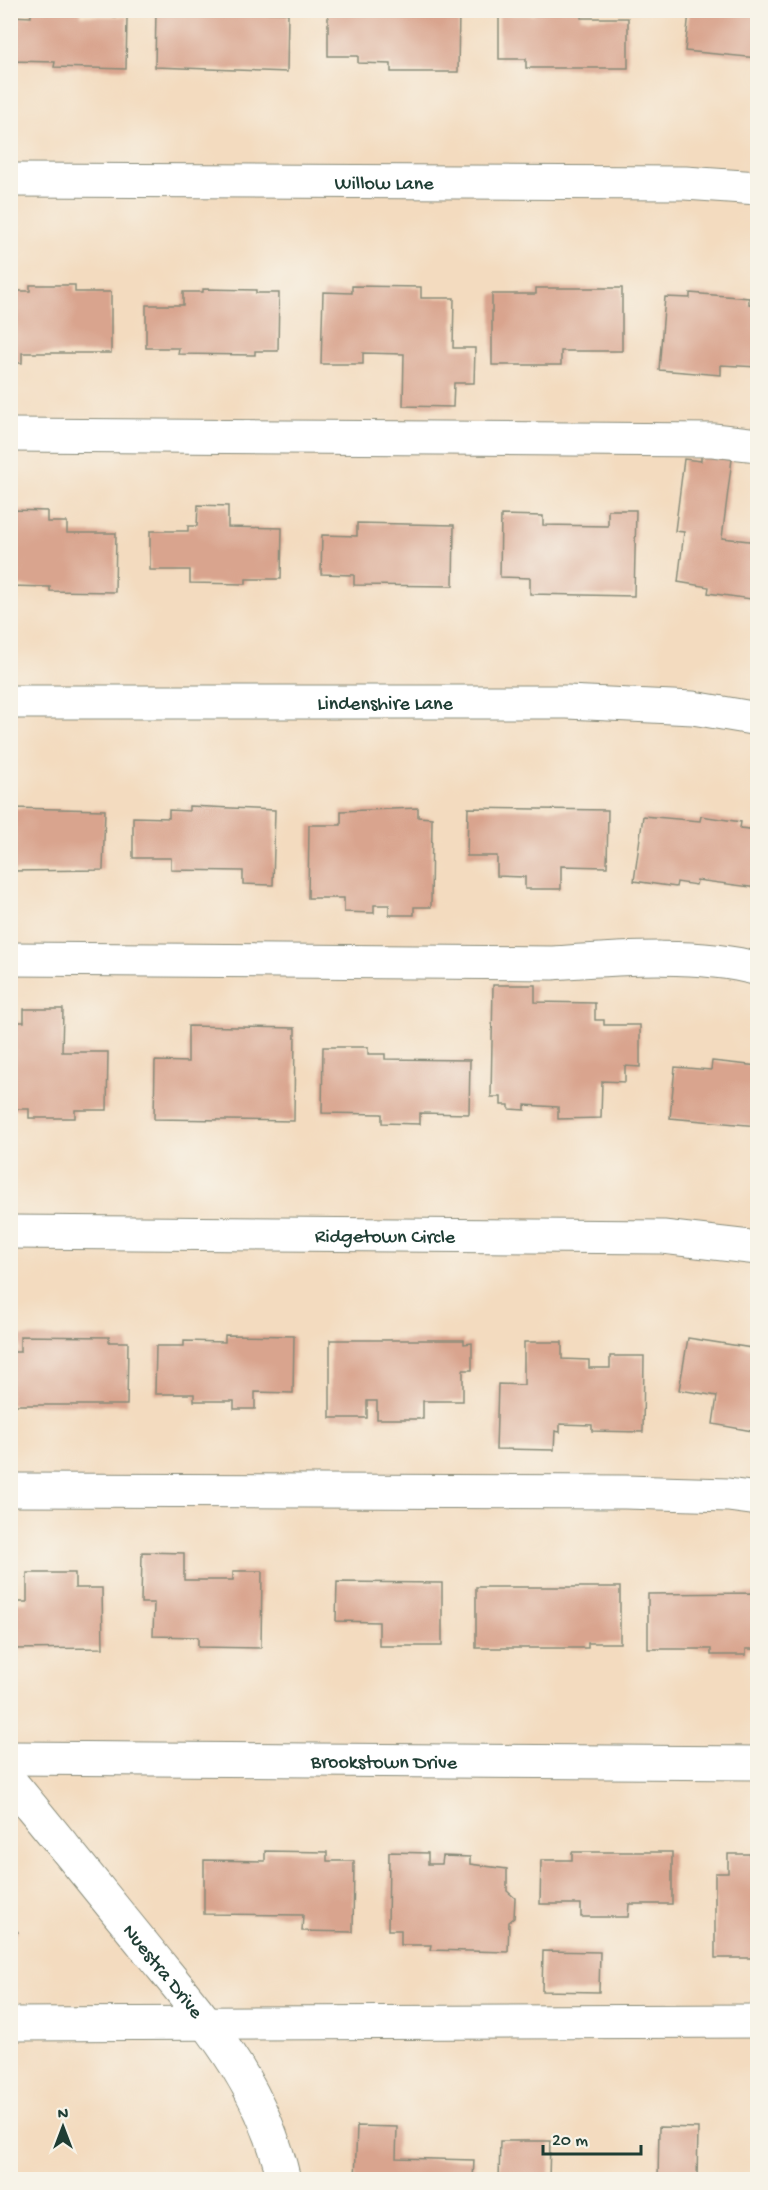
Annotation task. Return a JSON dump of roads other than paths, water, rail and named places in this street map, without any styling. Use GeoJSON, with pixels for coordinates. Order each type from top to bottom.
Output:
{"type":"FeatureCollection","features":[{"type":"Feature","properties":{"kind":"street","name":"Willow Lane"},"geometry":{"type":"LineString","coordinates":[[10,180],[674,183],[758,189]]}},
{"type":"Feature","properties":{"kind":"street"},"geometry":{"type":"LineString","coordinates":[[10,435],[713,440],[758,445]]}},
{"type":"Feature","properties":{"kind":"street","name":"Lindenshire Lane"},"geometry":{"type":"LineString","coordinates":[[10,702],[567,702],[693,708],[758,719]]}},
{"type":"Feature","properties":{"kind":"street"},"geometry":{"type":"LineString","coordinates":[[10,959],[553,963],[597,960],[694,960],[758,969]]}},
{"type":"Feature","properties":{"kind":"street","name":"Ridgetown Circle"},"geometry":{"type":"LineString","coordinates":[[10,1232],[663,1237],[758,1248]]}},
{"type":"Feature","properties":{"kind":"street"},"geometry":{"type":"LineString","coordinates":[[10,1490],[625,1492],[728,1495],[758,1499]]}},
{"type":"Feature","properties":{"kind":"street","name":"Brookstown Drive"},"geometry":{"type":"LineString","coordinates":[[10,1758],[758,1763]]}},
{"type":"Feature","properties":{"kind":"street","name":"Nuestra Drive"},"geometry":{"type":"LineString","coordinates":[[10,1781],[208,2024],[249,2083],[277,2149],[284,2180]]}},
{"type":"Feature","properties":{"kind":"street"},"geometry":{"type":"LineString","coordinates":[[10,2024],[758,2021]]}}]}
